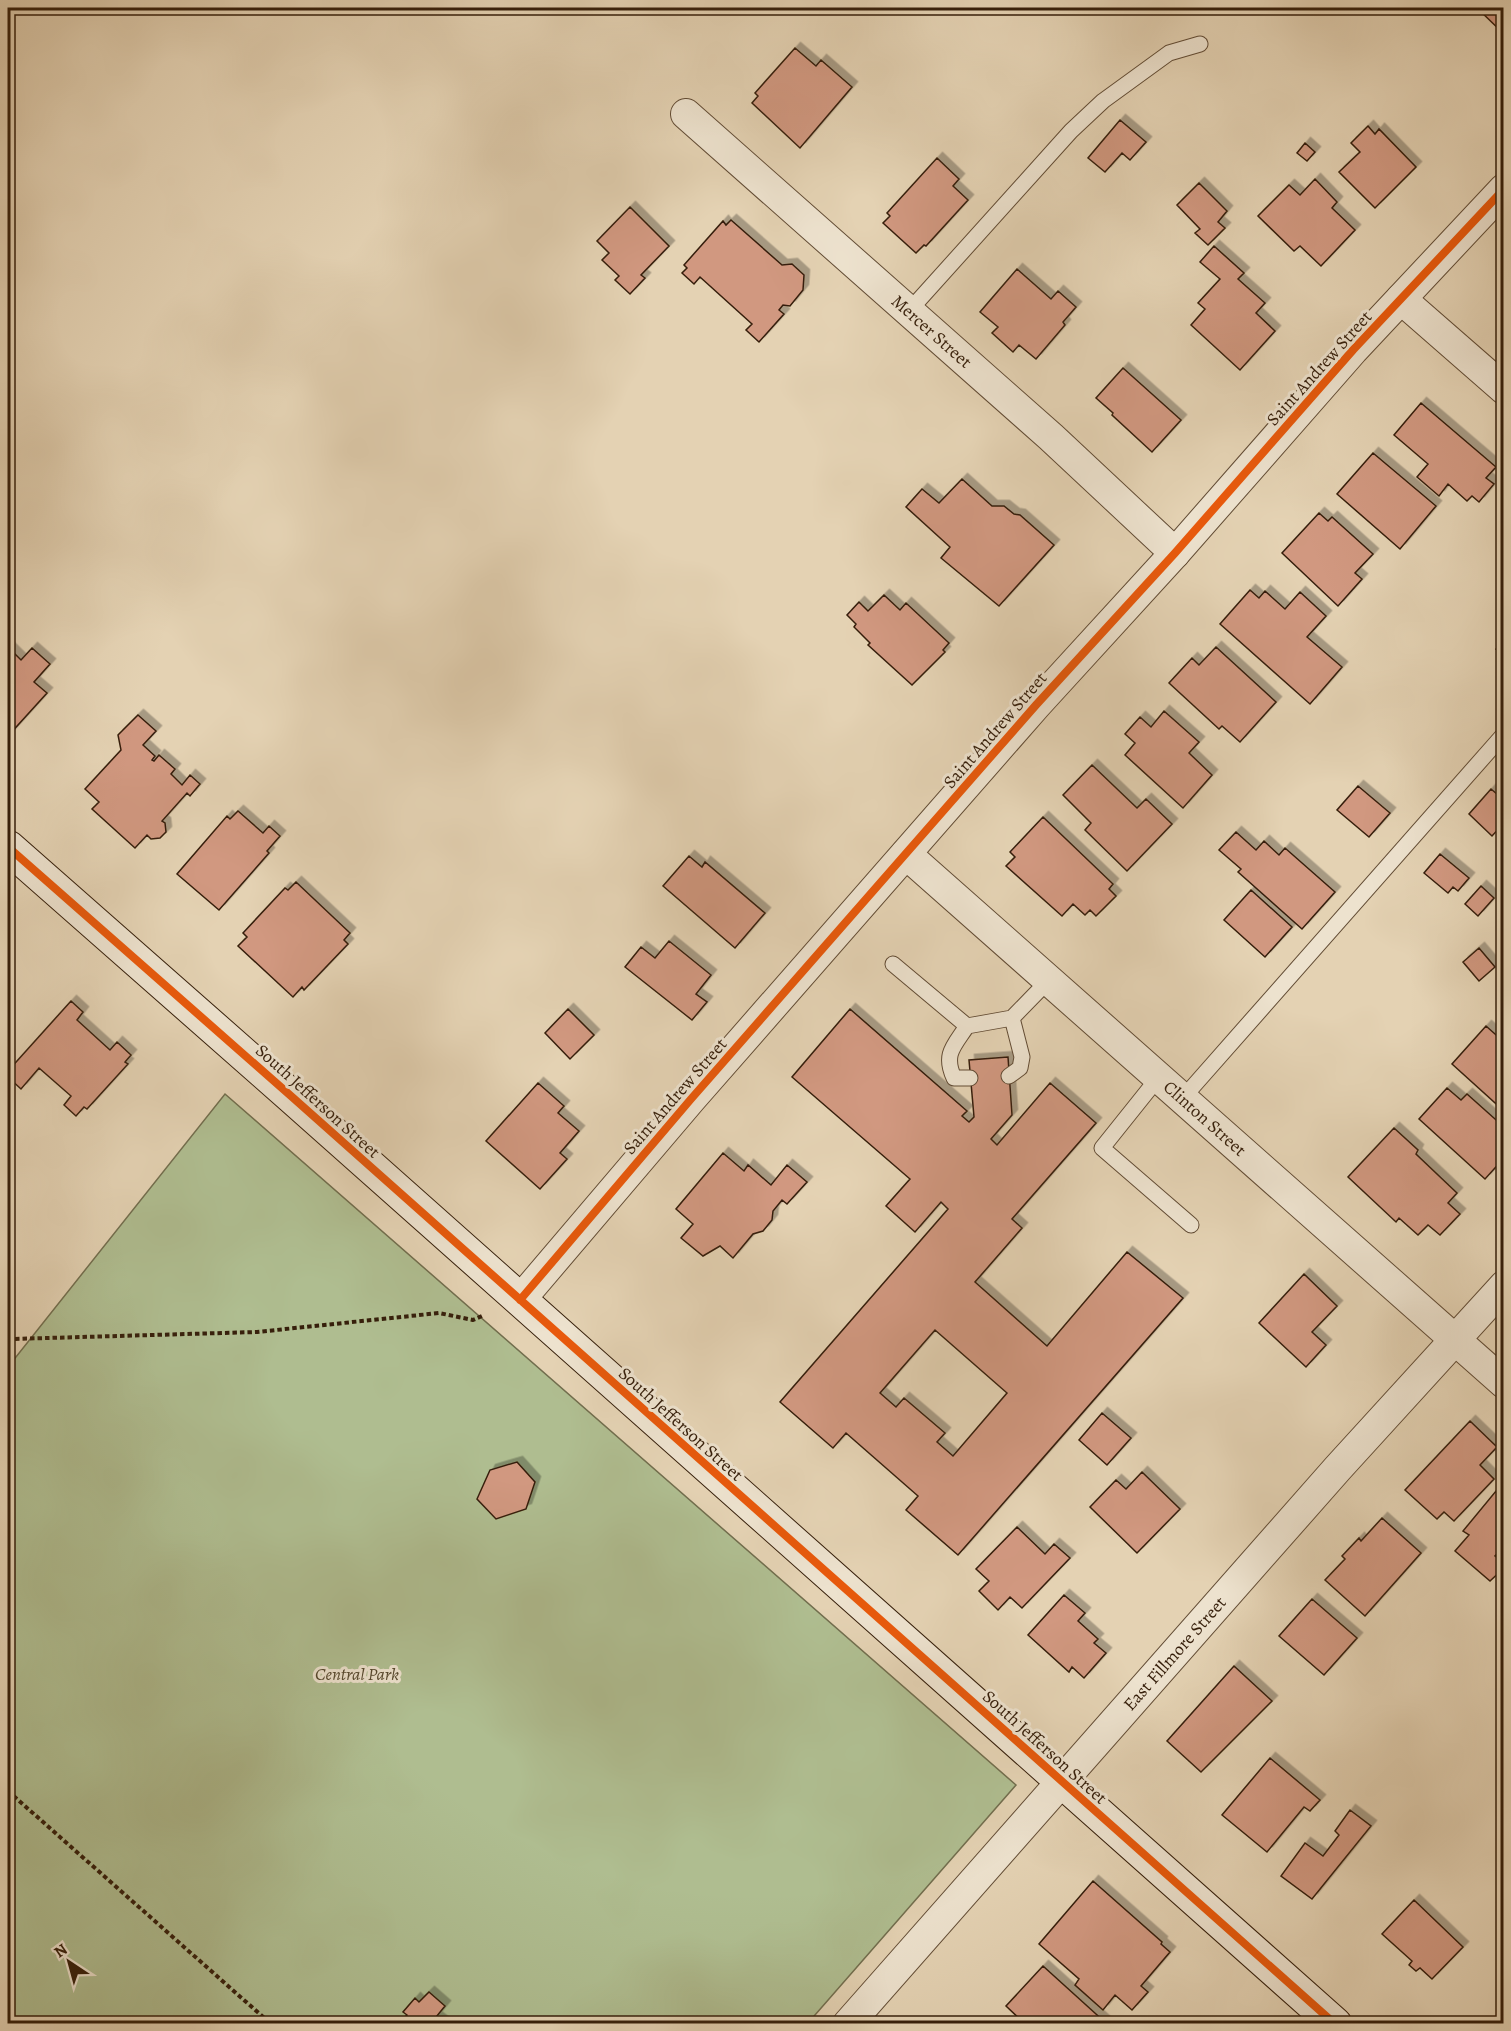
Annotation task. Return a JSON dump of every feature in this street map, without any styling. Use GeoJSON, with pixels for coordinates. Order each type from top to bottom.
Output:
{"type":"FeatureCollection","features":[{"type":"Feature","properties":{"kind":"street","name":"Mercer Street"},"geometry":{"type":"LineString","coordinates":[[686,114],[1051,437],[1175,553]]}},
{"type":"Feature","properties":{"kind":"street","name":"Saint Andrew Street"},"geometry":{"type":"LineString","coordinates":[[519,1300],[691,1099],[1036,705],[1175,553],[1353,350],[1503,189]]}},
{"type":"Feature","properties":{"kind":"street"},"geometry":{"type":"LineString","coordinates":[[1401,299],[1503,389]]}},
{"type":"Feature","properties":{"kind":"street","name":"South Jefferson Street"},"geometry":{"type":"LineString","coordinates":[[8,847],[1335,2024]]}},
{"type":"Feature","properties":{"kind":"street","name":"Clinton Street"},"geometry":{"type":"LineString","coordinates":[[906,854],[1503,1383]]}},
{"type":"Feature","properties":{"kind":"street","name":"East Fillmore Street"},"geometry":{"type":"LineString","coordinates":[[848,2024],[1062,1783],[1160,1668],[1503,1286]]}},
{"type":"Feature","properties":{"kind":"lane"},"geometry":{"type":"LineString","coordinates":[[909,311],[1071,131],[1103,101],[1169,53],[1200,44]]}},
{"type":"Feature","properties":{"kind":"lane"},"geometry":{"type":"LineString","coordinates":[[1182,1100],[1503,734]]}},
{"type":"Feature","properties":{"kind":"lane"},"geometry":{"type":"LineString","coordinates":[[893,964],[968,1026]]}},
{"type":"Feature","properties":{"kind":"lane"},"geometry":{"type":"LineString","coordinates":[[970,1078],[954,1078],[948,1065],[950,1052],[968,1026],[1012,1018],[1049,980]]}},
{"type":"Feature","properties":{"kind":"lane"},"geometry":{"type":"LineString","coordinates":[[1009,1076],[1020,1068],[1022,1057],[1012,1018]]}},
{"type":"Feature","properties":{"kind":"lane"},"geometry":{"type":"LineString","coordinates":[[1158,1077],[1102,1148],[1191,1225]]}},
{"type":"Feature","properties":{"kind":"path"},"geometry":{"type":"LineString","coordinates":[[8,1341],[12,1339],[257,1332],[439,1313],[473,1320],[519,1300]]}},
{"type":"Feature","properties":{"kind":"path"},"geometry":{"type":"LineString","coordinates":[[8,1791],[271,2024]]}},
{"type":"Feature","properties":{"kind":"green space","name":"Central Park"},"geometry":{"type":"Polygon","coordinates":[[[225,1094],[1016,1785],[808,2023],[8,2023],[8,1367],[225,1094]]]}},
{"type":"Feature","properties":{"kind":"building"},"geometry":{"type":"Polygon","coordinates":[[[1477,8],[1504,8],[1504,34],[1477,8]]]}},
{"type":"Feature","properties":{"kind":"building"},"geometry":{"type":"Polygon","coordinates":[[[795,48],[816,66],[821,60],[852,87],[800,148],[752,103],[758,96],[755,93],[795,48]]]}},
{"type":"Feature","properties":{"kind":"building"},"geometry":{"type":"Polygon","coordinates":[[[1120,120],[1146,142],[1130,160],[1122,153],[1105,172],[1088,158],[1120,120]]]}},
{"type":"Feature","properties":{"kind":"building"},"geometry":{"type":"Polygon","coordinates":[[[1368,126],[1375,134],[1379,129],[1416,167],[1375,208],[1339,172],[1360,152],[1351,143],[1368,126]]]}},
{"type":"Feature","properties":{"kind":"building"},"geometry":{"type":"Polygon","coordinates":[[[1305,143],[1315,152],[1307,161],[1297,153],[1305,143]]]}},
{"type":"Feature","properties":{"kind":"building"},"geometry":{"type":"Polygon","coordinates":[[[937,158],[959,179],[953,186],[968,200],[926,246],[924,245],[916,253],[883,223],[890,216],[887,213],[937,158]]]}},
{"type":"Feature","properties":{"kind":"building"},"geometry":{"type":"Polygon","coordinates":[[[1315,179],[1337,202],[1332,208],[1355,230],[1321,266],[1300,246],[1294,251],[1258,216],[1289,185],[1300,195],[1315,179]]]}},
{"type":"Feature","properties":{"kind":"building"},"geometry":{"type":"Polygon","coordinates":[[[1199,183],[1227,211],[1218,222],[1225,228],[1208,245],[1195,233],[1200,229],[1177,205],[1199,183]]]}},
{"type":"Feature","properties":{"kind":"building"},"geometry":{"type":"Polygon","coordinates":[[[630,207],[669,246],[641,275],[645,278],[630,294],[615,280],[619,276],[602,260],[609,253],[597,241],[630,207]]]}},
{"type":"Feature","properties":{"kind":"building"},"geometry":{"type":"Polygon","coordinates":[[[731,220],[782,265],[792,264],[804,275],[803,290],[790,306],[783,305],[779,310],[784,314],[759,342],[746,330],[752,324],[700,277],[694,284],[682,273],[687,268],[684,265],[723,221],[726,225],[731,220]]]}},
{"type":"Feature","properties":{"kind":"building"},"geometry":{"type":"Polygon","coordinates":[[[1214,246],[1244,273],[1238,279],[1265,303],[1256,313],[1275,331],[1240,370],[1191,325],[1205,309],[1198,303],[1220,279],[1200,262],[1214,246]]]}},
{"type":"Feature","properties":{"kind":"building"},"geometry":{"type":"Polygon","coordinates":[[[1017,269],[1051,299],[1058,291],[1076,307],[1063,322],[1065,325],[1036,359],[1019,345],[1013,352],[992,333],[998,327],[980,312],[1017,269]]]}},
{"type":"Feature","properties":{"kind":"building"},"geometry":{"type":"Polygon","coordinates":[[[1123,368],[1181,420],[1152,452],[1096,398],[1123,368]]]}},
{"type":"Feature","properties":{"kind":"building"},"geometry":{"type":"Polygon","coordinates":[[[1421,403],[1496,467],[1486,478],[1494,484],[1479,502],[1472,496],[1467,501],[1448,484],[1439,496],[1417,477],[1428,464],[1394,435],[1421,403]]]}},
{"type":"Feature","properties":{"kind":"building"},"geometry":{"type":"Polygon","coordinates":[[[1373,453],[1436,506],[1400,549],[1337,494],[1373,453]]]}},
{"type":"Feature","properties":{"kind":"building"},"geometry":{"type":"Polygon","coordinates":[[[962,479],[992,506],[1004,506],[1014,514],[1020,515],[1054,545],[999,606],[941,558],[950,547],[906,507],[922,489],[939,503],[962,479]]]}},
{"type":"Feature","properties":{"kind":"building"},"geometry":{"type":"Polygon","coordinates":[[[1319,513],[1328,521],[1332,517],[1373,554],[1355,573],[1362,579],[1338,606],[1282,553],[1319,513]]]}},
{"type":"Feature","properties":{"kind":"building"},"geometry":{"type":"Polygon","coordinates":[[[1250,590],[1259,598],[1265,591],[1285,609],[1300,592],[1326,616],[1307,637],[1342,667],[1310,704],[1220,624],[1250,590]]]}},
{"type":"Feature","properties":{"kind":"building"},"geometry":{"type":"Polygon","coordinates":[[[884,595],[900,610],[906,603],[949,643],[943,650],[945,652],[912,685],[868,645],[870,643],[854,627],[856,624],[847,615],[859,602],[868,611],[884,595]]]}},
{"type":"Feature","properties":{"kind":"building"},"geometry":{"type":"Polygon","coordinates":[[[1504,639],[1504,655],[1496,649],[1504,639]]]}},
{"type":"Feature","properties":{"kind":"building"},"geometry":{"type":"Polygon","coordinates":[[[8,647],[21,660],[32,648],[50,664],[34,682],[47,693],[8,736],[8,647]]]}},
{"type":"Feature","properties":{"kind":"building"},"geometry":{"type":"Polygon","coordinates":[[[1216,647],[1276,702],[1240,742],[1222,726],[1219,729],[1169,683],[1192,658],[1199,665],[1216,647]]]}},
{"type":"Feature","properties":{"kind":"building"},"geometry":{"type":"Polygon","coordinates":[[[1164,711],[1199,742],[1189,753],[1212,775],[1183,808],[1125,755],[1135,743],[1125,734],[1140,717],[1151,727],[1164,711]]]}},
{"type":"Feature","properties":{"kind":"building"},"geometry":{"type":"Polygon","coordinates":[[[138,715],[156,731],[143,745],[155,756],[152,760],[154,761],[159,755],[175,769],[171,774],[182,785],[190,775],[200,784],[190,796],[187,793],[162,821],[165,823],[166,832],[160,838],[151,839],[147,835],[135,848],[92,809],[99,802],[85,789],[121,750],[118,735],[138,715]]]}},
{"type":"Feature","properties":{"kind":"building"},"geometry":{"type":"Polygon","coordinates":[[[1092,765],[1137,808],[1146,799],[1172,824],[1127,871],[1085,830],[1091,823],[1063,795],[1092,765]]]}},
{"type":"Feature","properties":{"kind":"building"},"geometry":{"type":"Polygon","coordinates":[[[1358,786],[1390,813],[1369,837],[1337,810],[1358,786]]]}},
{"type":"Feature","properties":{"kind":"building"},"geometry":{"type":"Polygon","coordinates":[[[1491,789],[1504,800],[1504,823],[1492,836],[1469,814],[1491,789]]]}},
{"type":"Feature","properties":{"kind":"building"},"geometry":{"type":"Polygon","coordinates":[[[238,811],[263,833],[269,826],[280,836],[267,851],[269,853],[219,910],[177,874],[227,816],[230,819],[238,811]]]}},
{"type":"Feature","properties":{"kind":"building"},"geometry":{"type":"Polygon","coordinates":[[[1043,817],[1113,884],[1109,889],[1116,896],[1096,916],[1090,910],[1085,915],[1073,904],[1062,916],[1006,866],[1015,857],[1010,852],[1043,817]]]}},
{"type":"Feature","properties":{"kind":"building"},"geometry":{"type":"Polygon","coordinates":[[[1236,832],[1256,850],[1264,841],[1279,855],[1285,848],[1335,892],[1302,929],[1238,872],[1241,869],[1219,850],[1236,832]]]}},
{"type":"Feature","properties":{"kind":"building"},"geometry":{"type":"Polygon","coordinates":[[[1440,854],[1469,878],[1458,891],[1453,887],[1448,893],[1424,873],[1440,854]]]}},
{"type":"Feature","properties":{"kind":"building"},"geometry":{"type":"Polygon","coordinates":[[[689,856],[702,867],[705,862],[765,913],[735,948],[663,886],[689,856]]]}},
{"type":"Feature","properties":{"kind":"building"},"geometry":{"type":"Polygon","coordinates":[[[296,882],[350,933],[344,940],[348,944],[304,990],[302,987],[293,997],[238,946],[247,937],[243,933],[285,888],[288,890],[296,882]]]}},
{"type":"Feature","properties":{"kind":"building"},"geometry":{"type":"Polygon","coordinates":[[[1481,886],[1494,898],[1478,916],[1465,904],[1481,886]]]}},
{"type":"Feature","properties":{"kind":"building"},"geometry":{"type":"Polygon","coordinates":[[[1251,890],[1292,927],[1265,957],[1224,920],[1251,890]]]}},
{"type":"Feature","properties":{"kind":"building"},"geometry":{"type":"Polygon","coordinates":[[[669,941],[711,975],[696,994],[707,1002],[692,1020],[625,967],[641,947],[655,958],[669,941]]]}},
{"type":"Feature","properties":{"kind":"building"},"geometry":{"type":"Polygon","coordinates":[[[1479,948],[1495,967],[1479,981],[1463,962],[1479,948]]]}},
{"type":"Feature","properties":{"kind":"building"},"geometry":{"type":"Polygon","coordinates":[[[71,1001],[83,1012],[77,1020],[110,1050],[117,1042],[131,1055],[125,1062],[128,1064],[87,1109],[84,1107],[76,1116],[64,1105],[71,1096],[39,1068],[21,1089],[8,1077],[8,1071],[71,1001]]]}},
{"type":"Feature","properties":{"kind":"building"},"geometry":{"type":"Polygon","coordinates":[[[568,1009],[594,1035],[570,1059],[545,1033],[568,1009]]]}},
{"type":"Feature","properties":{"kind":"building"},"geometry":{"type":"Polygon","coordinates":[[[850,1009],[967,1111],[962,1116],[969,1122],[974,1117],[969,1060],[1008,1057],[1012,1115],[991,1139],[997,1145],[1050,1083],[1096,1123],[1012,1219],[1022,1228],[975,1282],[1047,1346],[1127,1252],[1183,1298],[958,1555],[906,1510],[918,1496],[846,1433],[833,1448],[780,1402],[948,1209],[941,1202],[915,1232],[886,1206],[910,1179],[792,1077],[850,1009]],[[935,1330],[880,1393],[896,1407],[904,1398],[945,1433],[937,1442],[953,1456],[1007,1393],[935,1330]]]}},
{"type":"Feature","properties":{"kind":"building"},"geometry":{"type":"Polygon","coordinates":[[[1486,1026],[1504,1042],[1504,1111],[1452,1064],[1486,1026]]]}},
{"type":"Feature","properties":{"kind":"building"},"geometry":{"type":"Polygon","coordinates":[[[538,1083],[564,1106],[558,1113],[579,1131],[560,1153],[567,1159],[540,1189],[486,1141],[538,1083]]]}},
{"type":"Feature","properties":{"kind":"building"},"geometry":{"type":"Polygon","coordinates":[[[1447,1088],[1461,1100],[1467,1094],[1504,1127],[1504,1158],[1485,1179],[1419,1119],[1447,1088]]]}},
{"type":"Feature","properties":{"kind":"building"},"geometry":{"type":"Polygon","coordinates":[[[1394,1128],[1418,1150],[1416,1154],[1457,1193],[1448,1203],[1460,1214],[1440,1235],[1428,1225],[1418,1235],[1399,1218],[1396,1222],[1348,1177],[1394,1128]]]}},
{"type":"Feature","properties":{"kind":"building"},"geometry":{"type":"Polygon","coordinates":[[[723,1153],[744,1171],[748,1165],[771,1185],[787,1165],[807,1182],[787,1204],[782,1200],[773,1211],[772,1220],[763,1231],[753,1234],[733,1258],[720,1246],[703,1256],[681,1238],[693,1224],[676,1209],[723,1153]]]}},
{"type":"Feature","properties":{"kind":"building"},"geometry":{"type":"Polygon","coordinates":[[[1304,1274],[1337,1306],[1312,1332],[1326,1345],[1306,1367],[1259,1323],[1304,1274]]]}},
{"type":"Feature","properties":{"kind":"building"},"geometry":{"type":"Polygon","coordinates":[[[1102,1413],[1131,1438],[1107,1465],[1079,1440],[1102,1413]]]}},
{"type":"Feature","properties":{"kind":"building"},"geometry":{"type":"Polygon","coordinates":[[[1470,1421],[1497,1447],[1480,1465],[1494,1479],[1454,1521],[1444,1512],[1437,1519],[1405,1490],[1470,1421]]]}},
{"type":"Feature","properties":{"kind":"building"},"geometry":{"type":"Polygon","coordinates":[[[517,1462],[535,1482],[526,1509],[496,1519],[477,1499],[490,1470],[517,1462]]]}},
{"type":"Feature","properties":{"kind":"building"},"geometry":{"type":"Polygon","coordinates":[[[1142,1472],[1180,1509],[1137,1553],[1090,1507],[1116,1480],[1126,1489],[1142,1472]]]}},
{"type":"Feature","properties":{"kind":"building"},"geometry":{"type":"Polygon","coordinates":[[[1504,1488],[1504,1547],[1495,1556],[1504,1563],[1504,1568],[1490,1581],[1455,1551],[1469,1535],[1463,1531],[1496,1491],[1499,1494],[1504,1488]]]}},
{"type":"Feature","properties":{"kind":"building"},"geometry":{"type":"Polygon","coordinates":[[[1382,1518],[1421,1553],[1365,1616],[1325,1580],[1345,1559],[1342,1556],[1359,1538],[1361,1541],[1382,1518]]]}},
{"type":"Feature","properties":{"kind":"building"},"geometry":{"type":"Polygon","coordinates":[[[1017,1527],[1045,1554],[1054,1544],[1070,1558],[1022,1608],[1010,1597],[998,1610],[979,1591],[989,1581],[976,1569],[1017,1527]]]}},
{"type":"Feature","properties":{"kind":"building"},"geometry":{"type":"Polygon","coordinates":[[[1064,1595],[1085,1613],[1078,1621],[1098,1639],[1094,1643],[1106,1653],[1084,1678],[1072,1667],[1069,1672],[1028,1635],[1064,1595]]]}},
{"type":"Feature","properties":{"kind":"building"},"geometry":{"type":"Polygon","coordinates":[[[1312,1599],[1357,1638],[1324,1675],[1279,1636],[1312,1599]]]}},
{"type":"Feature","properties":{"kind":"building"},"geometry":{"type":"Polygon","coordinates":[[[1234,1666],[1272,1701],[1201,1772],[1167,1741],[1234,1666]]]}},
{"type":"Feature","properties":{"kind":"building"},"geometry":{"type":"Polygon","coordinates":[[[1270,1758],[1320,1800],[1310,1811],[1304,1807],[1267,1852],[1222,1815],[1270,1758]]]}},
{"type":"Feature","properties":{"kind":"building"},"geometry":{"type":"Polygon","coordinates":[[[1350,1810],[1371,1826],[1312,1899],[1281,1876],[1305,1843],[1323,1856],[1339,1835],[1335,1831],[1350,1810]]]}},
{"type":"Feature","properties":{"kind":"building"},"geometry":{"type":"Polygon","coordinates":[[[1093,1881],[1162,1942],[1161,1944],[1170,1952],[1141,1986],[1148,1992],[1132,2010],[1115,1995],[1103,2010],[1075,1985],[1079,1979],[1039,1944],[1093,1881]]]}},
{"type":"Feature","properties":{"kind":"building"},"geometry":{"type":"Polygon","coordinates":[[[1414,1900],[1463,1947],[1432,1979],[1420,1968],[1416,1971],[1409,1965],[1412,1961],[1382,1934],[1414,1900]]]}},
{"type":"Feature","properties":{"kind":"building"},"geometry":{"type":"Polygon","coordinates":[[[1043,1966],[1107,2024],[1025,2024],[1006,2006],[1043,1966]]]}},
{"type":"Feature","properties":{"kind":"building"},"geometry":{"type":"Polygon","coordinates":[[[429,1992],[445,2006],[436,2017],[444,2023],[402,2024],[400,2022],[407,2015],[403,2012],[415,1998],[419,2002],[429,1992]]]}},
{"type":"Feature","properties":{"kind":"cycle path"},"geometry":{"type":"LineString","coordinates":[[520,1300],[691,1099],[1036,705],[1175,553],[1353,350],[1504,189]]}},
{"type":"Feature","properties":{"kind":"cycle path"},"geometry":{"type":"LineString","coordinates":[[8,847],[1335,2024]]}}]}
